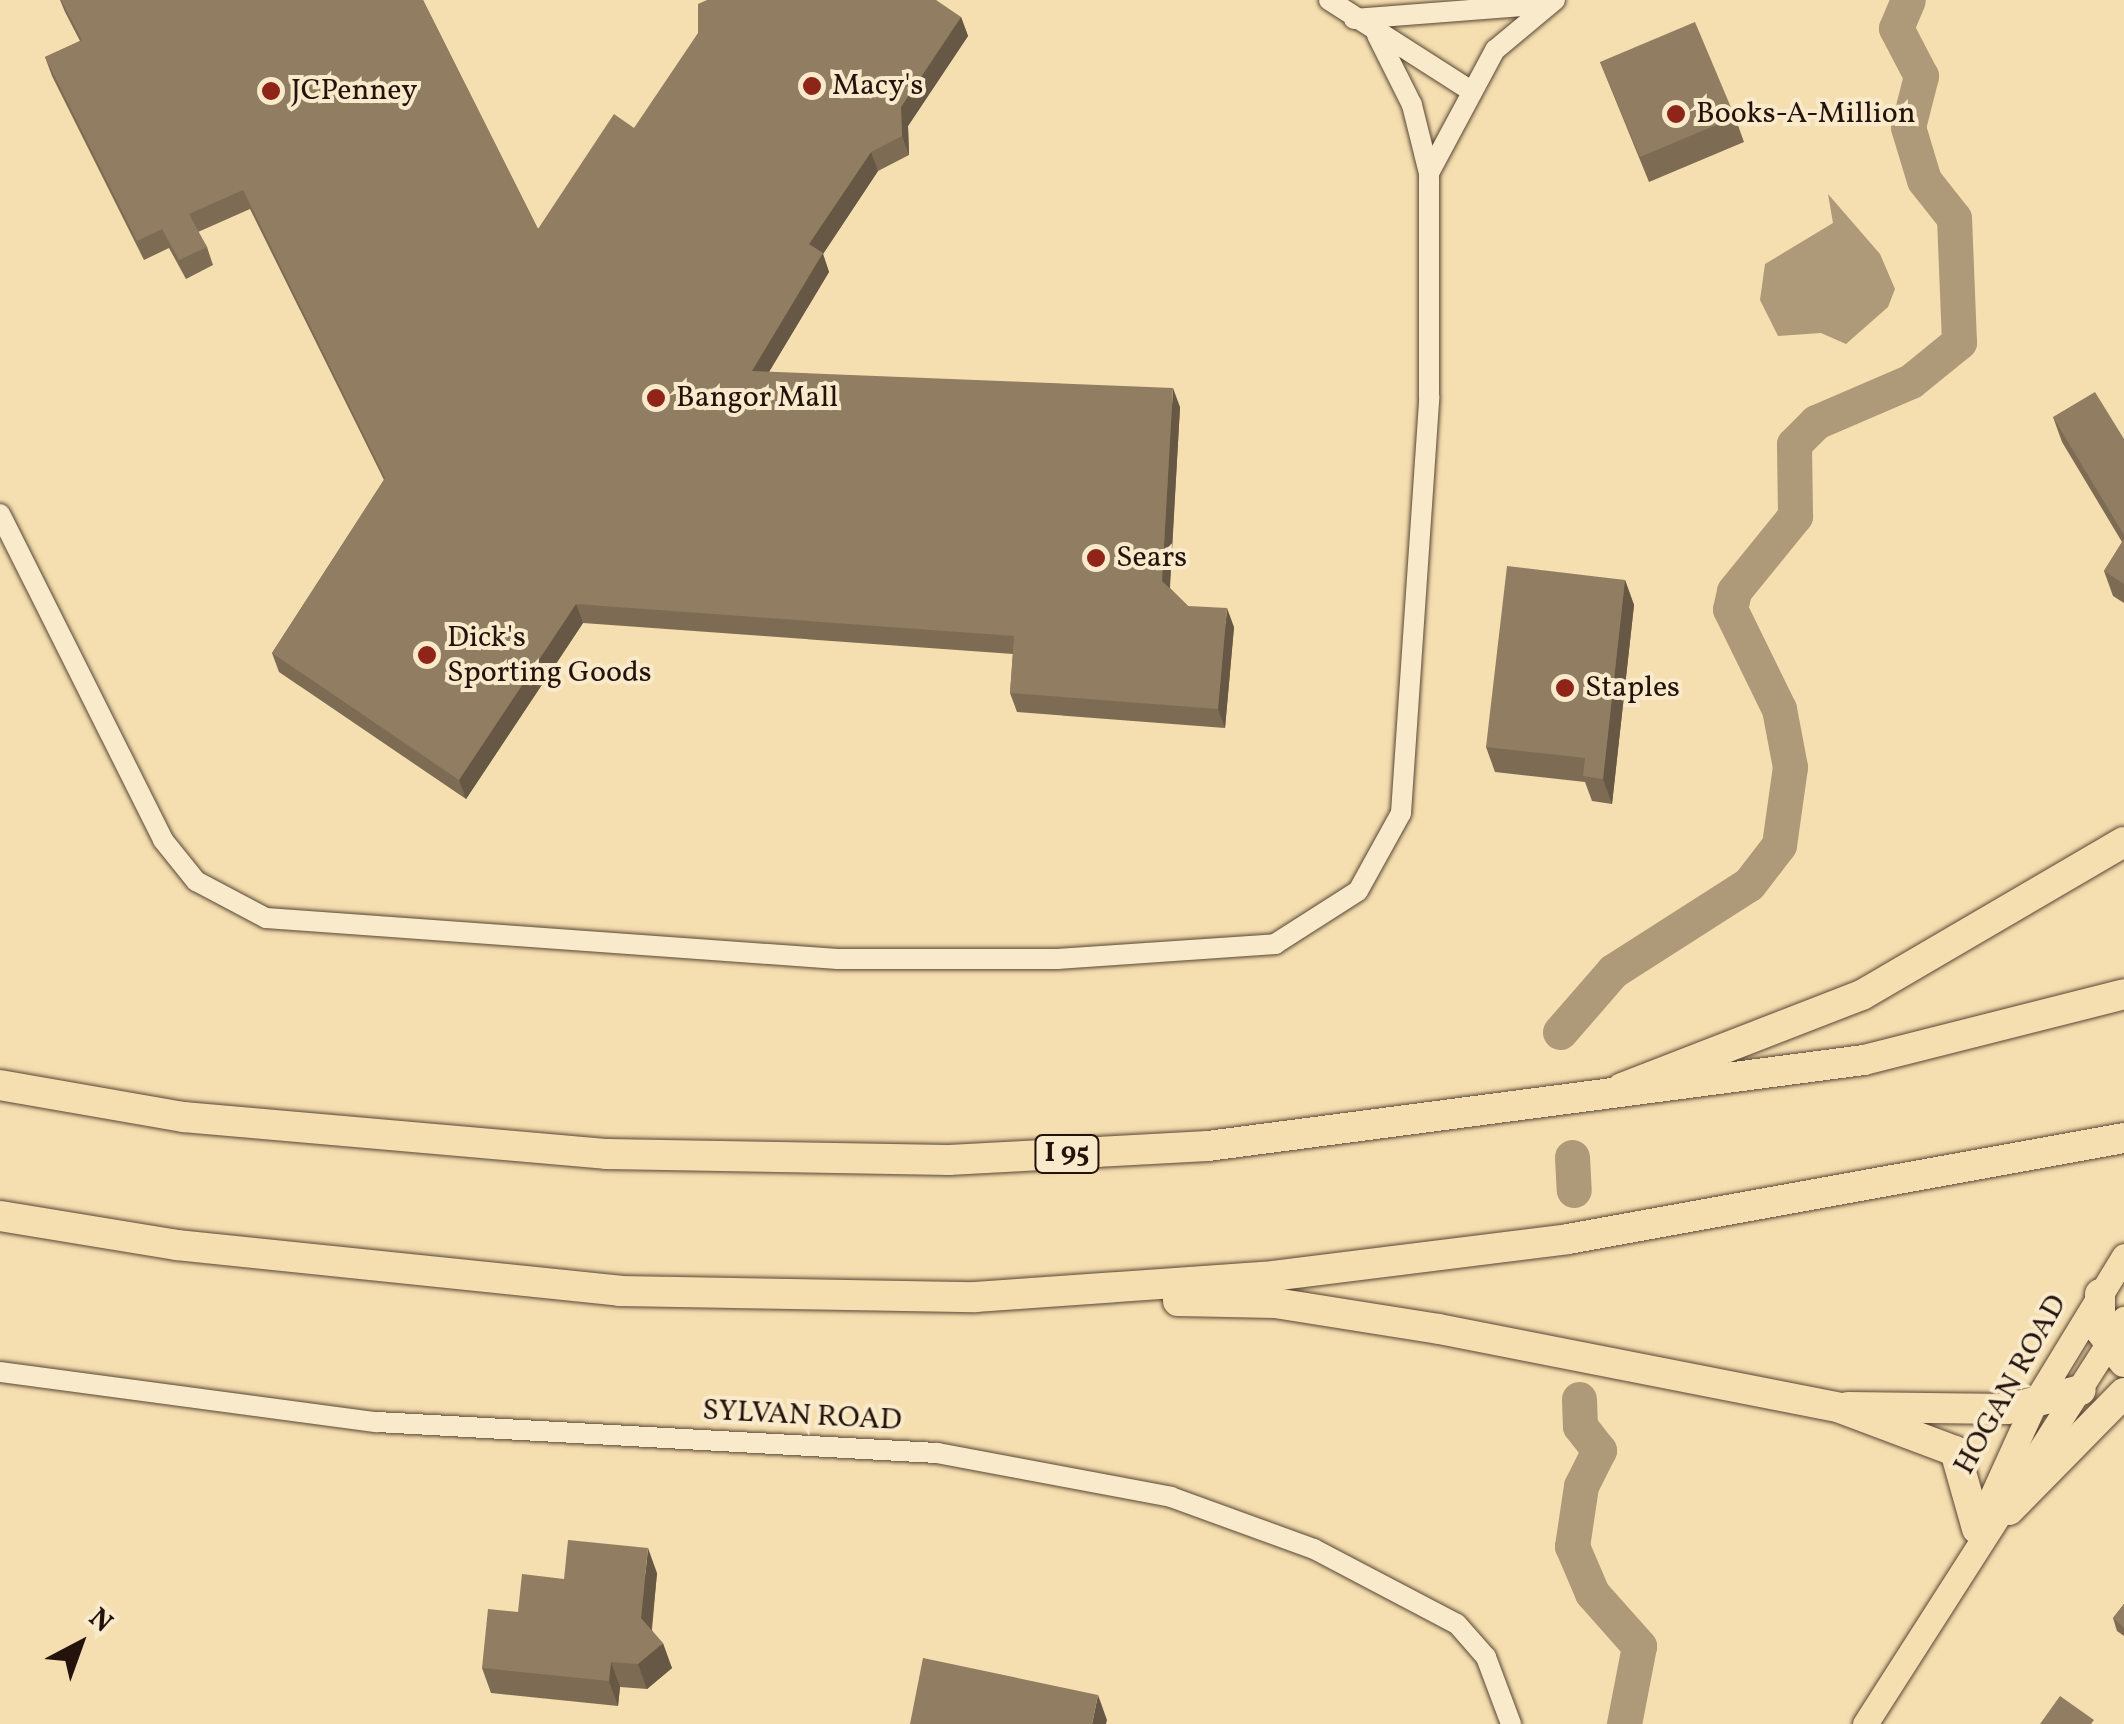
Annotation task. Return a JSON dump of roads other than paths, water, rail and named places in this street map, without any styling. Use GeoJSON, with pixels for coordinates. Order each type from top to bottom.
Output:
{"type":"FeatureCollection","features":[{"type":"Feature","properties":{"kind":"highway"},"geometry":{"type":"LineString","coordinates":[[1608,1096],[1651,1070],[1862,994],[2124,842]]}},
{"type":"Feature","properties":{"kind":"highway","name":"I 95"},"geometry":{"type":"LineString","coordinates":[[0,1085],[184,1117],[607,1154],[949,1160],[1208,1146],[1864,1060],[2124,994]]}},
{"type":"Feature","properties":{"kind":"highway"},"geometry":{"type":"LineString","coordinates":[[975,1298],[1264,1277],[1568,1239],[2124,1138]]}},
{"type":"Feature","properties":{"kind":"highway"},"geometry":{"type":"LineString","coordinates":[[0,1216],[177,1245],[620,1291],[1275,1303],[1840,1408],[1974,1410],[2036,1402],[2081,1390]]}},
{"type":"Feature","properties":{"kind":"highway"},"geometry":{"type":"LineString","coordinates":[[2100,1294],[2116,1355]]}},
{"type":"Feature","properties":{"kind":"highway"},"geometry":{"type":"LineString","coordinates":[[2009,1510],[2124,1394]]}},
{"type":"Feature","properties":{"kind":"highway"},"geometry":{"type":"LineString","coordinates":[[1840,1408],[1954,1452],[1974,1541]]}},
{"type":"Feature","properties":{"kind":"main road","name":"HOGAN ROAD"},"geometry":{"type":"LineString","coordinates":[[1865,1724],[1974,1541],[2036,1402],[2124,1256]]}},
{"type":"Feature","properties":{"kind":"main road","name":"HOGAN ROAD"},"geometry":{"type":"LineString","coordinates":[[1974,1541],[2009,1510],[2081,1390],[2116,1355],[2124,1319]]}},
{"type":"Feature","properties":{"kind":"street"},"geometry":{"type":"LineString","coordinates":[[1329,0],[1470,90]]}},
{"type":"Feature","properties":{"kind":"street"},"geometry":{"type":"LineString","coordinates":[[1354,19],[1552,2]]}},
{"type":"Feature","properties":{"kind":"street"},"geometry":{"type":"LineString","coordinates":[[1429,173],[1470,90],[1495,50],[1552,2]]}},
{"type":"Feature","properties":{"kind":"street"},"geometry":{"type":"LineString","coordinates":[[0,514],[163,840],[196,881],[266,918],[838,959],[1019,960],[1274,944],[1358,891],[1392,841],[1406,790],[1429,397],[1429,173],[1412,105],[1376,33]]}},
{"type":"Feature","properties":{"kind":"street","name":"SYLVAN ROAD"},"geometry":{"type":"LineString","coordinates":[[0,1372],[377,1422],[937,1453],[1171,1497],[1314,1549],[1456,1624],[1486,1658],[1511,1724]]}},
{"type":"Feature","properties":{"kind":"waterway"},"geometry":{"type":"LineString","coordinates":[[1560,1032],[1613,971],[1749,884],[1779,845],[1790,767],[1779,709],[1730,609],[1734,591],[1795,516],[1794,444],[1816,422],[1911,381],[1959,342],[1954,218],[1924,180],[1908,127],[1921,76],[1896,28],[1908,0]]}},
{"type":"Feature","properties":{"kind":"waterway"},"geometry":{"type":"LineString","coordinates":[[1572,1157],[1574,1190]]}},
{"type":"Feature","properties":{"kind":"waterway"},"geometry":{"type":"LineString","coordinates":[[1579,1399],[1580,1426],[1599,1450],[1581,1486],[1572,1546],[1592,1593],[1639,1646],[1624,1724]]}},
{"type":"Feature","properties":{"kind":"place","name":"Macy's"},"geometry":{"type":"Point","coordinates":[812,86]}},
{"type":"Feature","properties":{"kind":"place","name":"JCPenney"},"geometry":{"type":"Point","coordinates":[271,91]}},
{"type":"Feature","properties":{"kind":"place","name":"Books-A-Million"},"geometry":{"type":"Point","coordinates":[1676,114]}},
{"type":"Feature","properties":{"kind":"place","name":"Bangor Mall"},"geometry":{"type":"Point","coordinates":[656,398]}},
{"type":"Feature","properties":{"kind":"place","name":"Sears"},"geometry":{"type":"Point","coordinates":[1096,558]}},
{"type":"Feature","properties":{"kind":"place","name":"Dick's Sporting Goods"},"geometry":{"type":"Point","coordinates":[427,655]}},
{"type":"Feature","properties":{"kind":"place","name":"Staples"},"geometry":{"type":"Point","coordinates":[1565,688]}}]}
